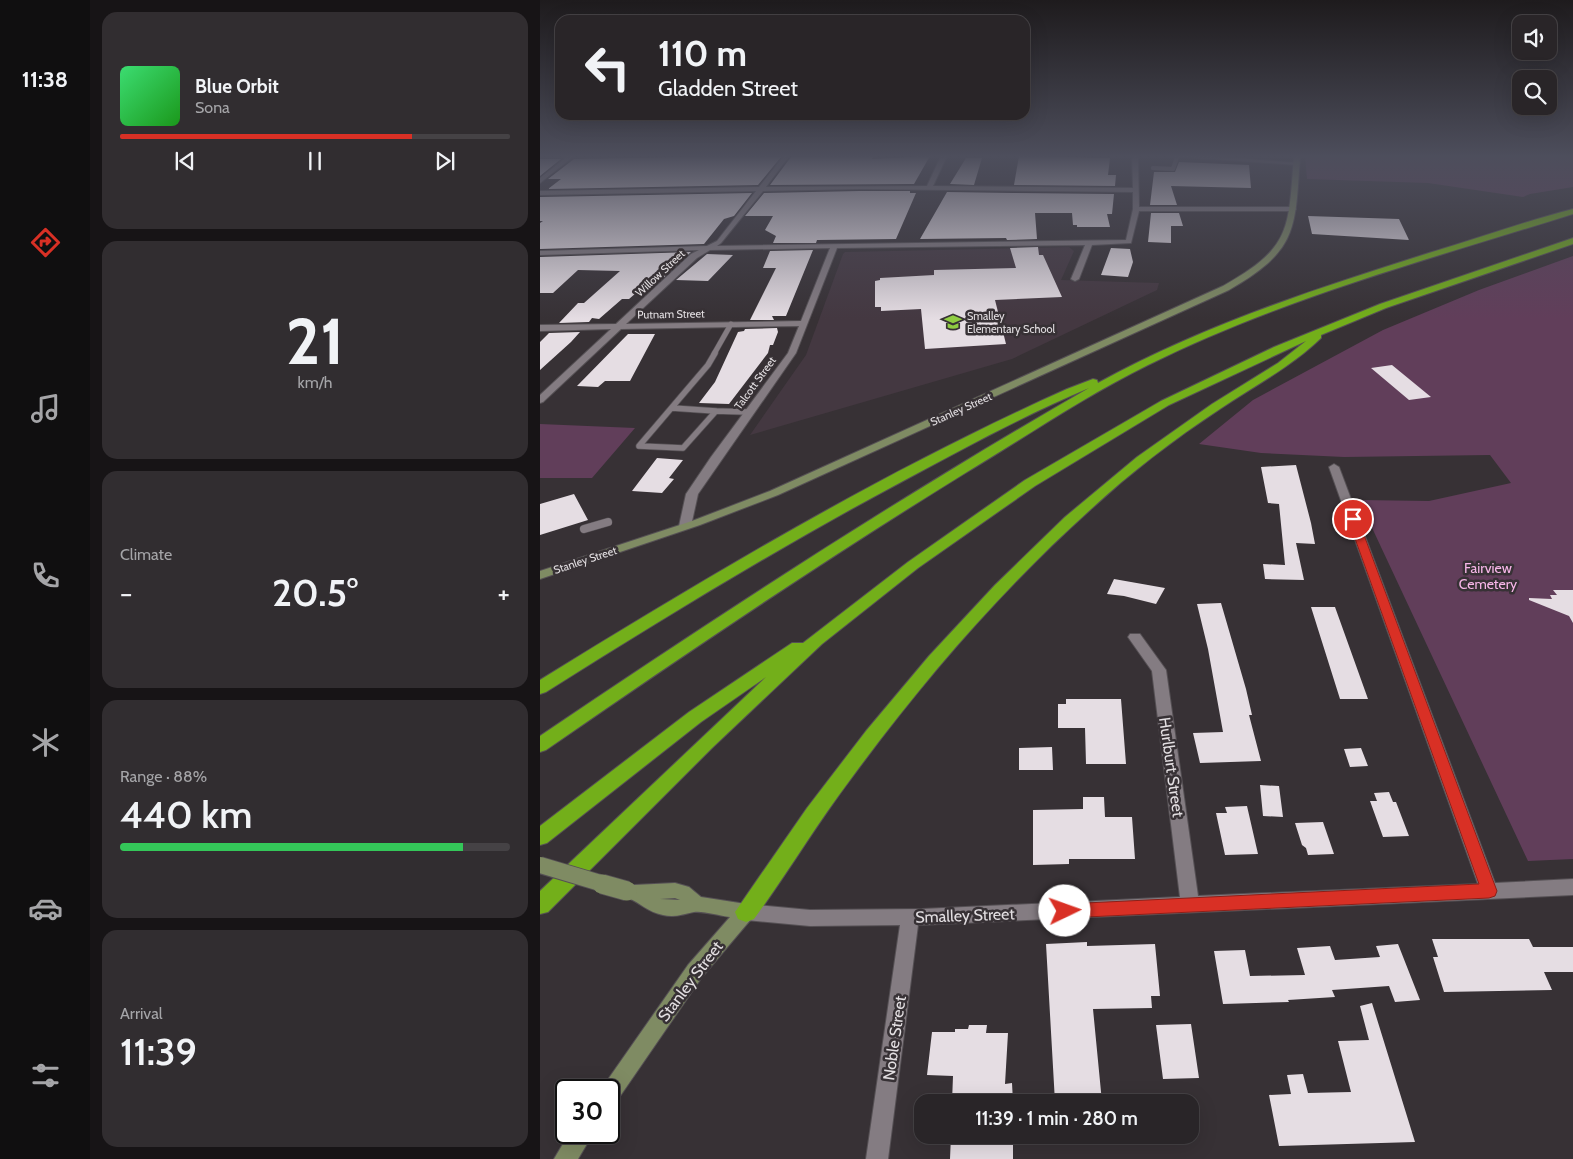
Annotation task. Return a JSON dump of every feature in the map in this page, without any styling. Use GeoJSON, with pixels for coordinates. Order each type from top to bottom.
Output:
{"type":"FeatureCollection","features":[{"type":"Feature","properties":{"kind":"highway"},"geometry":{"type":"LineString","coordinates":[[540,688],[708,584],[866,495],[1056,398],[1149,361],[1228,326],[1301,298],[1573,211]]}},
{"type":"Feature","properties":{"kind":"highway"},"geometry":{"type":"LineString","coordinates":[[540,838],[695,717],[767,667],[834,624],[962,530],[1030,483],[1096,443],[1198,387],[1322,330],[1384,306],[1573,241]]}},
{"type":"Feature","properties":{"kind":"highway"},"geometry":{"type":"LineString","coordinates":[[746,912],[814,814],[893,710],[968,624],[1042,546],[1136,464],[1216,406],[1292,359],[1322,330]]}},
{"type":"Feature","properties":{"kind":"highway"},"geometry":{"type":"LineString","coordinates":[[540,745],[851,539],[1079,400],[1149,361]]}},
{"type":"Feature","properties":{"kind":"highway"},"geometry":{"type":"LineString","coordinates":[[540,905],[754,697],[834,624]]}},
{"type":"Feature","properties":{"kind":"main road","name":"Stanley Street"},"geometry":{"type":"LineString","coordinates":[[540,575],[743,505],[831,468],[1221,291],[1249,274],[1275,252],[1290,228],[1293,210]]}},
{"type":"Feature","properties":{"kind":"main road"},"geometry":{"type":"LineString","coordinates":[[540,865],[634,893],[649,903],[664,908],[681,908],[696,904],[746,912]]}},
{"type":"Feature","properties":{"kind":"main road","name":"Stanley Street"},"geometry":{"type":"LineString","coordinates":[[620,1079],[695,971],[746,912]]}},
{"type":"Feature","properties":{"kind":"main road"},"geometry":{"type":"LineString","coordinates":[[564,1159],[575,1144]]}},
{"type":"Feature","properties":{"kind":"street","name":"Willow Street"},"geometry":{"type":"LineString","coordinates":[[540,400],[694,256],[718,242],[743,210]]}},
{"type":"Feature","properties":{"kind":"street"},"geometry":{"type":"LineString","coordinates":[[540,253],[709,248],[1129,242],[1136,210]]}},
{"type":"Feature","properties":{"kind":"street"},"geometry":{"type":"LineString","coordinates":[[1075,279],[1089,244]]}},
{"type":"Feature","properties":{"kind":"street","name":"Talcott Street"},"geometry":{"type":"LineString","coordinates":[[685,526],[692,494],[792,353],[834,247]]}},
{"type":"Feature","properties":{"kind":"street","name":"Putnam Street"},"geometry":{"type":"LineString","coordinates":[[540,328],[803,323]]}},
{"type":"Feature","properties":{"kind":"street"},"geometry":{"type":"LineString","coordinates":[[1334,467],[1489,891]]}},
{"type":"Feature","properties":{"kind":"street","name":"Hurlburt Street"},"geometry":{"type":"LineString","coordinates":[[1135,637],[1159,670],[1190,905]]}},
{"type":"Feature","properties":{"kind":"street","name":"Smalley Street"},"geometry":{"type":"LineString","coordinates":[[746,912],[810,918],[910,917],[1573,887]]}},
{"type":"Feature","properties":{"kind":"street","name":"Noble Street"},"geometry":{"type":"LineString","coordinates":[[877,1159],[910,917]]}},
{"type":"Feature","properties":{"kind":"lane"},"geometry":{"type":"LineString","coordinates":[[714,411],[683,448],[640,446],[708,365],[731,324]]}},
{"type":"Feature","properties":{"kind":"lane"},"geometry":{"type":"LineString","coordinates":[[672,408],[749,412]]}},
{"type":"Feature","properties":{"kind":"lane"},"geometry":{"type":"LineString","coordinates":[[584,529],[608,522]]}},
{"type":"Feature","properties":{"kind":"shaded area","name":"Smalley Elementary School"},"geometry":{"type":"Polygon","coordinates":[[[1069,247],[1074,251],[1061,280],[1159,283],[1157,290],[1012,359],[750,435],[806,355],[845,252],[1069,247]]]}},
{"type":"Feature","properties":{"kind":"green space","name":"Fairview Cemetery"},"geometry":{"type":"Polygon","coordinates":[[[1573,256],[1573,859],[1528,861],[1359,500],[1429,501],[1511,483],[1490,455],[1344,457],[1261,453],[1199,444],[1253,400],[1383,330],[1479,290],[1573,256]]]}},
{"type":"Feature","properties":{"kind":"green space"},"geometry":{"type":"Polygon","coordinates":[[[540,424],[635,428],[592,478],[540,478],[540,424]]]}},
{"type":"Feature","properties":{"kind":"building"},"geometry":{"type":"Polygon","coordinates":[[[540,210],[739,210],[734,216],[724,219],[704,244],[540,249],[540,223],[543,221],[540,221],[540,210]]]}},
{"type":"Feature","properties":{"kind":"building"},"geometry":{"type":"Polygon","coordinates":[[[750,210],[909,210],[896,239],[817,240],[816,243],[773,243],[776,236],[765,230],[773,216],[745,216],[750,210]]]}},
{"type":"Feature","properties":{"kind":"building"},"geometry":{"type":"Polygon","coordinates":[[[937,210],[1112,210],[1112,214],[1107,214],[1110,227],[1077,227],[1077,225],[1073,225],[1072,213],[1035,213],[1037,239],[920,239],[937,210]]]}},
{"type":"Feature","properties":{"kind":"building"},"geometry":{"type":"Polygon","coordinates":[[[1151,213],[1179,213],[1183,226],[1171,226],[1171,243],[1148,242],[1151,213]]]}},
{"type":"Feature","properties":{"kind":"building"},"geometry":{"type":"Polygon","coordinates":[[[1308,216],[1399,219],[1409,240],[1312,234],[1308,216]]]}},
{"type":"Feature","properties":{"kind":"building"},"geometry":{"type":"Polygon","coordinates":[[[1038,247],[1039,255],[1043,255],[1062,297],[995,300],[1006,344],[925,349],[921,309],[881,311],[881,307],[875,307],[875,281],[880,280],[880,278],[934,275],[934,270],[1016,268],[1010,248],[1038,247]]]}},
{"type":"Feature","properties":{"kind":"building"},"geometry":{"type":"Polygon","coordinates":[[[1111,248],[1130,249],[1133,262],[1128,277],[1101,275],[1111,248]]]}},
{"type":"Feature","properties":{"kind":"building"},"geometry":{"type":"Polygon","coordinates":[[[813,250],[786,316],[772,316],[774,320],[750,320],[776,268],[763,268],[770,251],[813,250]]]}},
{"type":"Feature","properties":{"kind":"building"},"geometry":{"type":"Polygon","coordinates":[[[691,252],[661,280],[651,280],[629,299],[622,299],[599,319],[592,318],[589,322],[559,323],[578,303],[584,303],[620,271],[578,270],[553,293],[540,293],[540,257],[691,252]]]}},
{"type":"Feature","properties":{"kind":"building"},"geometry":{"type":"Polygon","coordinates":[[[707,254],[733,255],[708,281],[676,280],[707,254]]]}},
{"type":"Feature","properties":{"kind":"building"},"geometry":{"type":"Polygon","coordinates":[[[777,328],[778,332],[773,345],[770,345],[768,353],[729,404],[699,403],[715,382],[738,332],[745,329],[777,328]]]}},
{"type":"Feature","properties":{"kind":"building"},"geometry":{"type":"Polygon","coordinates":[[[580,332],[540,370],[540,342],[549,333],[580,332]]]}},
{"type":"Feature","properties":{"kind":"building"},"geometry":{"type":"Polygon","coordinates":[[[628,334],[655,334],[630,381],[605,381],[598,387],[577,386],[628,334]]]}},
{"type":"Feature","properties":{"kind":"building"},"geometry":{"type":"Polygon","coordinates":[[[1392,365],[1431,397],[1409,400],[1371,368],[1392,365]]]}},
{"type":"Feature","properties":{"kind":"building"},"geometry":{"type":"Polygon","coordinates":[[[657,458],[683,460],[669,478],[674,479],[662,493],[632,491],[657,458]]]}},
{"type":"Feature","properties":{"kind":"building"},"geometry":{"type":"Polygon","coordinates":[[[1296,465],[1315,544],[1296,543],[1304,580],[1265,579],[1263,564],[1285,565],[1279,504],[1268,503],[1261,467],[1296,465]]]}},
{"type":"Feature","properties":{"kind":"building"},"geometry":{"type":"Polygon","coordinates":[[[574,494],[588,520],[540,535],[540,504],[574,494]]]}},
{"type":"Feature","properties":{"kind":"building"},"geometry":{"type":"Polygon","coordinates":[[[1114,579],[1165,588],[1156,604],[1107,594],[1114,579]]]}},
{"type":"Feature","properties":{"kind":"building"},"geometry":{"type":"Polygon","coordinates":[[[1553,590],[1573,590],[1573,623],[1569,616],[1529,600],[1529,598],[1552,599],[1550,595],[1557,595],[1553,590]]]}},
{"type":"Feature","properties":{"kind":"building"},"geometry":{"type":"Polygon","coordinates":[[[1221,603],[1246,689],[1252,715],[1249,715],[1261,761],[1200,763],[1193,733],[1223,732],[1208,649],[1197,604],[1221,603]]]}},
{"type":"Feature","properties":{"kind":"building"},"geometry":{"type":"Polygon","coordinates":[[[1311,607],[1335,607],[1368,699],[1340,699],[1311,607]]]}},
{"type":"Feature","properties":{"kind":"building"},"geometry":{"type":"Polygon","coordinates":[[[1066,699],[1121,699],[1126,764],[1086,764],[1085,728],[1058,728],[1058,704],[1066,704],[1066,699]]]}},
{"type":"Feature","properties":{"kind":"building"},"geometry":{"type":"Polygon","coordinates":[[[1052,747],[1053,770],[1019,770],[1019,748],[1052,747]]]}},
{"type":"Feature","properties":{"kind":"building"},"geometry":{"type":"Polygon","coordinates":[[[1361,748],[1368,766],[1350,767],[1344,749],[1361,748]]]}},
{"type":"Feature","properties":{"kind":"building"},"geometry":{"type":"Polygon","coordinates":[[[1260,785],[1279,786],[1283,817],[1263,816],[1260,785]]]}},
{"type":"Feature","properties":{"kind":"building"},"geometry":{"type":"Polygon","coordinates":[[[1389,792],[1393,802],[1396,802],[1409,836],[1383,837],[1370,801],[1377,801],[1374,793],[1389,792]]]}},
{"type":"Feature","properties":{"kind":"building"},"geometry":{"type":"Polygon","coordinates":[[[1083,797],[1104,797],[1105,817],[1132,817],[1135,859],[1069,859],[1069,864],[1033,865],[1033,810],[1083,809],[1083,797]]]}},
{"type":"Feature","properties":{"kind":"building"},"geometry":{"type":"Polygon","coordinates":[[[1247,806],[1258,854],[1225,855],[1216,813],[1227,813],[1225,807],[1247,806]]]}},
{"type":"Feature","properties":{"kind":"building"},"geometry":{"type":"Polygon","coordinates":[[[1323,822],[1334,854],[1308,855],[1306,848],[1302,845],[1295,823],[1323,822]]]}},
{"type":"Feature","properties":{"kind":"building"},"geometry":{"type":"Polygon","coordinates":[[[1432,939],[1529,939],[1533,947],[1573,947],[1573,972],[1544,972],[1552,990],[1444,992],[1433,957],[1438,957],[1432,939]]]}},
{"type":"Feature","properties":{"kind":"building"},"geometry":{"type":"Polygon","coordinates":[[[1087,942],[1087,946],[1155,944],[1160,996],[1151,996],[1152,1008],[1093,1009],[1101,1094],[1055,1094],[1046,944],[1087,942]]]}},
{"type":"Feature","properties":{"kind":"building"},"geometry":{"type":"Polygon","coordinates":[[[1398,944],[1420,1000],[1395,1002],[1389,986],[1332,990],[1335,997],[1288,1000],[1289,1002],[1223,1004],[1214,951],[1245,950],[1250,976],[1305,975],[1297,948],[1330,946],[1335,960],[1380,957],[1376,946],[1398,944]]]}},
{"type":"Feature","properties":{"kind":"building"},"geometry":{"type":"Polygon","coordinates":[[[1372,1003],[1415,1142],[1279,1146],[1269,1095],[1291,1094],[1287,1075],[1303,1074],[1308,1093],[1351,1092],[1338,1041],[1369,1040],[1360,1006],[1372,1003]]]}},
{"type":"Feature","properties":{"kind":"building"},"geometry":{"type":"Polygon","coordinates":[[[1191,1024],[1199,1078],[1163,1079],[1156,1025],[1191,1024]]]}},
{"type":"Feature","properties":{"kind":"building"},"geometry":{"type":"Polygon","coordinates":[[[969,1025],[987,1025],[986,1033],[1008,1033],[1005,1084],[1012,1083],[1013,1094],[952,1094],[953,1076],[927,1075],[932,1032],[955,1032],[955,1029],[968,1029],[969,1025]]]}},
{"type":"Feature","properties":{"kind":"building"},"geometry":{"type":"Polygon","coordinates":[[[951,1144],[1013,1144],[1013,1159],[950,1159],[951,1144]]]}},
{"type":"Feature","properties":{"kind":"place","name":"Smalley Elementary School"},"geometry":{"type":"Point","coordinates":[953,322]}},
{"type":"Feature","properties":{"kind":"route"},"geometry":{"type":"LineString","coordinates":[[1065,911],[1489,891],[1353,519]]}}]}
